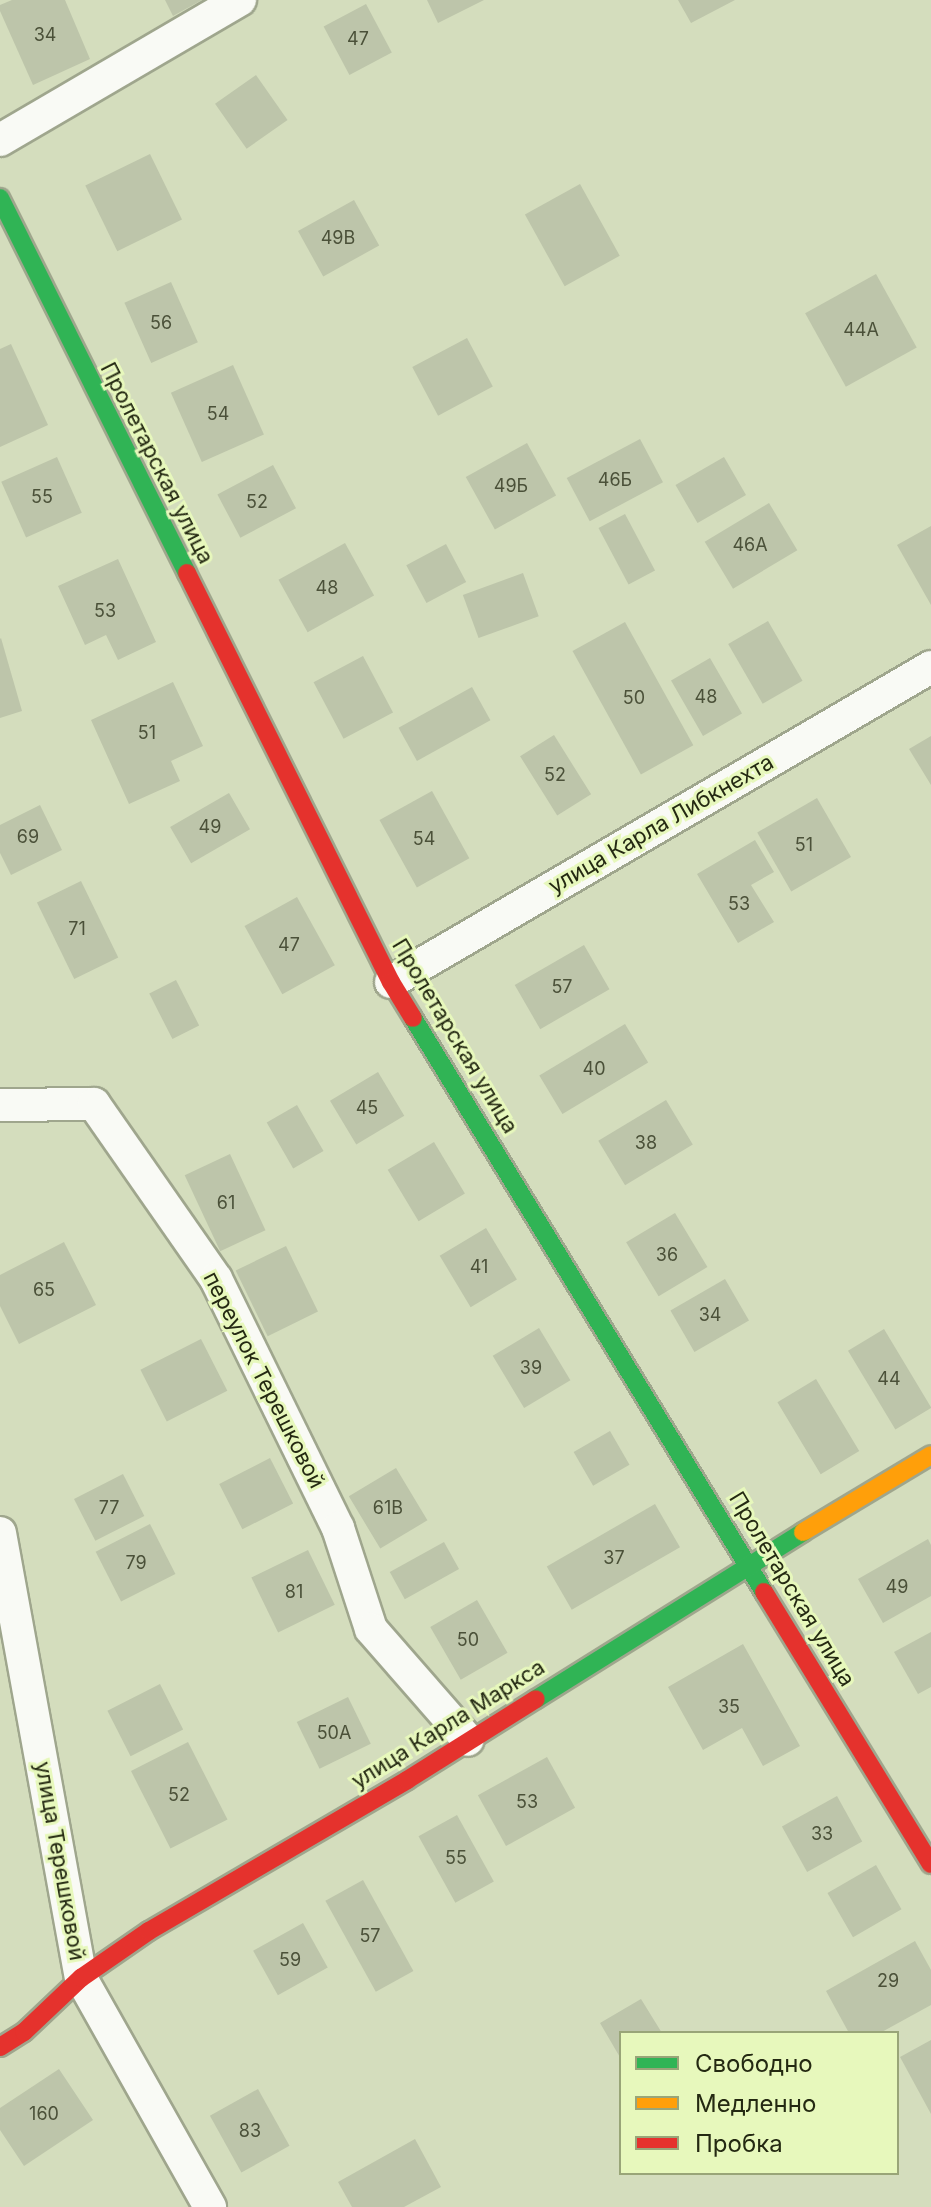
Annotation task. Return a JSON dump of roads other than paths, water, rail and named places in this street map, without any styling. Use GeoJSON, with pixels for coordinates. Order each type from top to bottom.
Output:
{"type":"FeatureCollection","features":[{"type":"Feature","properties":{"kind":"main road","name":"Пролетарская улица"},"geometry":{"type":"LineString","coordinates":[[0,198],[391,982],[931,1864]]}},
{"type":"Feature","properties":{"kind":"main road","name":"улица Карла Маркса"},"geometry":{"type":"LineString","coordinates":[[8,2035],[81,1978],[149,1931],[407,1780],[749,1564],[931,1455]]}},
{"type":"Feature","properties":{"kind":"street"},"geometry":{"type":"LineString","coordinates":[[0,140],[240,0]]}},
{"type":"Feature","properties":{"kind":"street","name":"улица Карла Либкнехта"},"geometry":{"type":"LineString","coordinates":[[391,982],[931,667]]}},
{"type":"Feature","properties":{"kind":"street","name":"переулок Терешковой"},"geometry":{"type":"LineString","coordinates":[[0,1105],[94,1104],[216,1279],[338,1528],[371,1629],[468,1740]]}},
{"type":"Feature","properties":{"kind":"street","name":"улица Терешковой"},"geometry":{"type":"LineString","coordinates":[[0,1533],[81,1978],[210,2207]]}}]}
